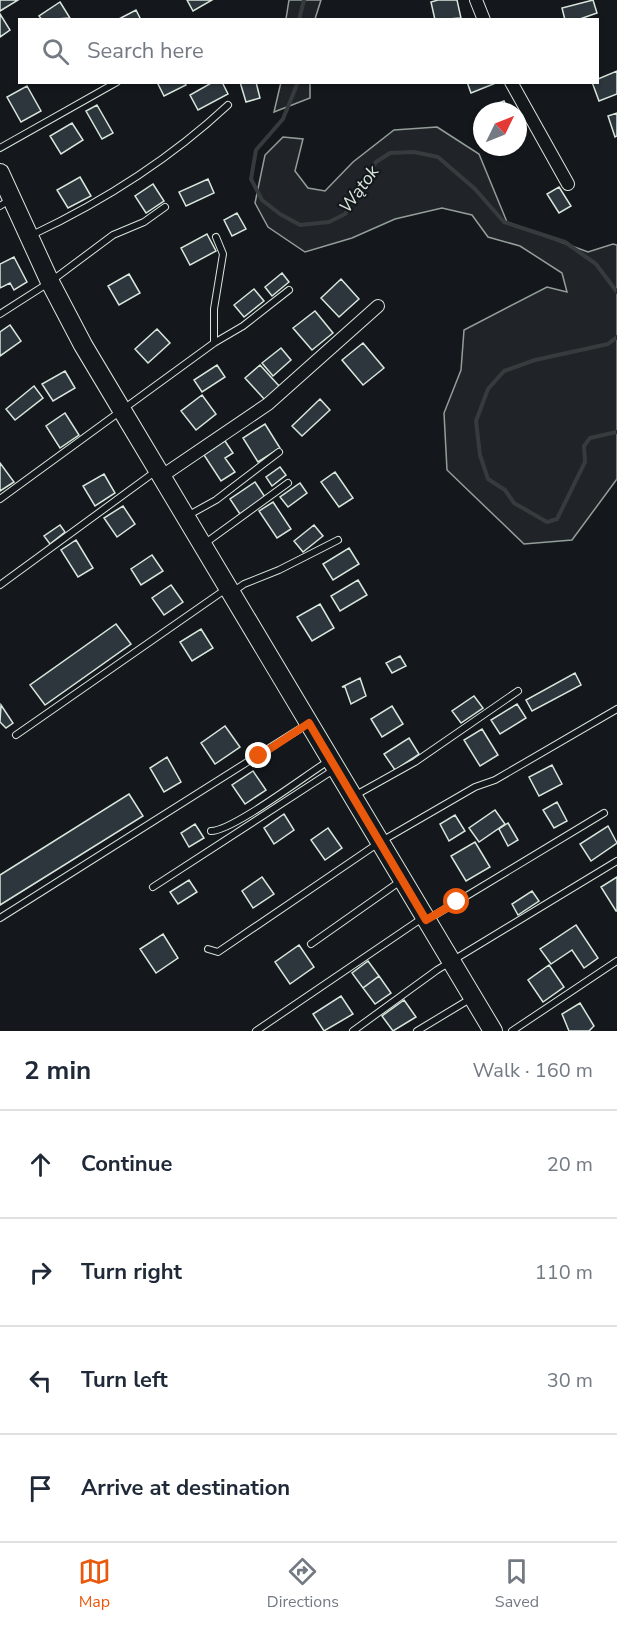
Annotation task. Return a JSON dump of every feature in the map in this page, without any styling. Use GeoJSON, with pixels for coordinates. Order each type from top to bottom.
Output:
{"type":"FeatureCollection","features":[{"type":"Feature","properties":{"kind":"street"},"geometry":{"type":"LineString","coordinates":[[476,0],[483,18]]}},
{"type":"Feature","properties":{"kind":"street"},"geometry":{"type":"LineString","coordinates":[[512,84],[568,184]]}},
{"type":"Feature","properties":{"kind":"street"},"geometry":{"type":"LineString","coordinates":[[0,173],[6,202],[29,237],[50,282],[122,409],[493,1031]]}},
{"type":"Feature","properties":{"kind":"street"},"geometry":{"type":"LineString","coordinates":[[160,473],[268,404],[378,306]]}},
{"type":"Feature","properties":{"kind":"lane"},"geometry":{"type":"LineString","coordinates":[[0,148],[113,84]]}},
{"type":"Feature","properties":{"kind":"lane"},"geometry":{"type":"LineString","coordinates":[[29,237],[145,172],[196,135],[228,105]]}},
{"type":"Feature","properties":{"kind":"lane"},"geometry":{"type":"LineString","coordinates":[[0,314],[50,282],[113,236],[144,222],[165,207]]}},
{"type":"Feature","properties":{"kind":"lane"},"geometry":{"type":"LineString","coordinates":[[214,343],[214,309],[223,254],[216,237]]}},
{"type":"Feature","properties":{"kind":"lane"},"geometry":{"type":"LineString","coordinates":[[0,499],[214,343],[243,327],[289,290]]}},
{"type":"Feature","properties":{"kind":"lane"},"geometry":{"type":"LineString","coordinates":[[187,516],[216,500],[279,452]]}},
{"type":"Feature","properties":{"kind":"lane"},"geometry":{"type":"LineString","coordinates":[[0,585],[160,473]]}},
{"type":"Feature","properties":{"kind":"lane"},"geometry":{"type":"LineString","coordinates":[[204,544],[288,483]]}},
{"type":"Feature","properties":{"kind":"lane"},"geometry":{"type":"LineString","coordinates":[[16,735],[231,589],[279,570],[338,540]]}},
{"type":"Feature","properties":{"kind":"lane"},"geometry":{"type":"LineString","coordinates":[[352,797],[415,762],[518,691]]}},
{"type":"Feature","properties":{"kind":"lane"},"geometry":{"type":"LineString","coordinates":[[208,949],[218,952],[380,842],[475,787],[495,780],[617,709]]}},
{"type":"Feature","properties":{"kind":"lane"},"geometry":{"type":"LineString","coordinates":[[0,918],[309,723]]}},
{"type":"Feature","properties":{"kind":"lane"},"geometry":{"type":"LineString","coordinates":[[211,831],[219,831],[333,764]]}},
{"type":"Feature","properties":{"kind":"lane"},"geometry":{"type":"LineString","coordinates":[[153,887],[333,764]]}},
{"type":"Feature","properties":{"kind":"lane"},"geometry":{"type":"LineString","coordinates":[[256,1031],[425,919],[604,813]]}},
{"type":"Feature","properties":{"kind":"lane"},"geometry":{"type":"LineString","coordinates":[[353,1031],[452,963],[617,861]]}},
{"type":"Feature","properties":{"kind":"lane"},"geometry":{"type":"LineString","coordinates":[[311,944],[403,880]]}},
{"type":"Feature","properties":{"kind":"lane"},"geometry":{"type":"LineString","coordinates":[[512,1031],[617,961]]}},
{"type":"Feature","properties":{"kind":"lane"},"geometry":{"type":"LineString","coordinates":[[417,1031],[473,997]]}},
{"type":"Feature","properties":{"kind":"shaded area"},"geometry":{"type":"Polygon","coordinates":[[[289,0],[321,0],[315,18],[286,18],[289,0]]]}},
{"type":"Feature","properties":{"kind":"shaded area"},"geometry":{"type":"Polygon","coordinates":[[[281,84],[310,84],[310,98],[274,112],[281,84]]]}},
{"type":"Feature","properties":{"kind":"shaded area"},"geometry":{"type":"Polygon","coordinates":[[[437,127],[473,150],[473,156],[480,156],[507,222],[588,252],[613,244],[617,245],[617,479],[572,540],[524,544],[447,470],[444,413],[461,370],[464,330],[547,287],[567,292],[562,273],[520,246],[488,237],[472,215],[442,208],[395,219],[352,238],[305,252],[268,227],[255,203],[265,155],[283,137],[303,139],[295,171],[308,188],[325,191],[353,162],[394,130],[437,127]]]}},
{"type":"Feature","properties":{"kind":"building"},"geometry":{"type":"Polygon","coordinates":[[[0,0],[18,0],[0,11],[0,0]]]}},
{"type":"Feature","properties":{"kind":"building"},"geometry":{"type":"Polygon","coordinates":[[[187,0],[212,0],[193,11],[187,0]]]}},
{"type":"Feature","properties":{"kind":"building"},"geometry":{"type":"Polygon","coordinates":[[[457,0],[461,18],[435,18],[431,2],[457,0]]]}},
{"type":"Feature","properties":{"kind":"building"},"geometry":{"type":"Polygon","coordinates":[[[593,0],[597,13],[583,18],[564,18],[562,8],[593,0]]]}},
{"type":"Feature","properties":{"kind":"building"},"geometry":{"type":"Polygon","coordinates":[[[60,2],[70,18],[40,18],[39,16],[60,2]]]}},
{"type":"Feature","properties":{"kind":"building"},"geometry":{"type":"Polygon","coordinates":[[[136,10],[140,18],[121,18],[136,10]]]}},
{"type":"Feature","properties":{"kind":"building"},"geometry":{"type":"Polygon","coordinates":[[[0,14],[10,30],[0,37],[0,14]]]}},
{"type":"Feature","properties":{"kind":"building"},"geometry":{"type":"Polygon","coordinates":[[[617,71],[617,94],[599,101],[593,84],[599,84],[599,79],[617,71]]]}},
{"type":"Feature","properties":{"kind":"building"},"geometry":{"type":"Polygon","coordinates":[[[158,84],[186,85],[164,96],[158,84]]]}},
{"type":"Feature","properties":{"kind":"building"},"geometry":{"type":"Polygon","coordinates":[[[209,84],[223,84],[228,94],[198,110],[190,95],[209,84]]]}},
{"type":"Feature","properties":{"kind":"building"},"geometry":{"type":"Polygon","coordinates":[[[241,84],[256,84],[260,98],[246,102],[241,84]]]}},
{"type":"Feature","properties":{"kind":"building"},"geometry":{"type":"Polygon","coordinates":[[[468,84],[494,84],[471,93],[468,84]]]}},
{"type":"Feature","properties":{"kind":"building"},"geometry":{"type":"Polygon","coordinates":[[[27,86],[41,111],[21,122],[7,97],[27,86]]]}},
{"type":"Feature","properties":{"kind":"building"},"geometry":{"type":"Polygon","coordinates":[[[97,105],[113,133],[102,139],[86,111],[97,105]]]}},
{"type":"Feature","properties":{"kind":"building"},"geometry":{"type":"Polygon","coordinates":[[[617,113],[617,136],[615,137],[608,116],[617,113]]]}},
{"type":"Feature","properties":{"kind":"building"},"geometry":{"type":"Polygon","coordinates":[[[72,123],[83,140],[61,154],[50,136],[72,123]]]}},
{"type":"Feature","properties":{"kind":"building"},"geometry":{"type":"Polygon","coordinates":[[[80,177],[91,196],[68,208],[57,190],[80,177]]]}},
{"type":"Feature","properties":{"kind":"building"},"geometry":{"type":"Polygon","coordinates":[[[208,179],[214,193],[186,206],[179,192],[208,179]]]}},
{"type":"Feature","properties":{"kind":"building"},"geometry":{"type":"Polygon","coordinates":[[[153,184],[164,201],[146,213],[135,196],[153,184]]]}},
{"type":"Feature","properties":{"kind":"building"},"geometry":{"type":"Polygon","coordinates":[[[559,187],[571,206],[559,213],[547,194],[559,187]]]}},
{"type":"Feature","properties":{"kind":"building"},"geometry":{"type":"Polygon","coordinates":[[[237,213],[246,229],[232,236],[224,220],[237,213]]]}},
{"type":"Feature","properties":{"kind":"building"},"geometry":{"type":"Polygon","coordinates":[[[207,234],[216,251],[190,265],[181,248],[207,234]]]}},
{"type":"Feature","properties":{"kind":"building"},"geometry":{"type":"Polygon","coordinates":[[[14,257],[27,282],[14,290],[10,283],[0,288],[0,264],[14,257]]]}},
{"type":"Feature","properties":{"kind":"building"},"geometry":{"type":"Polygon","coordinates":[[[282,273],[289,282],[272,296],[265,287],[282,273]]]}},
{"type":"Feature","properties":{"kind":"building"},"geometry":{"type":"Polygon","coordinates":[[[129,274],[140,293],[119,305],[108,286],[129,274]]]}},
{"type":"Feature","properties":{"kind":"building"},"geometry":{"type":"Polygon","coordinates":[[[341,279],[359,299],[339,317],[321,298],[341,279]]]}},
{"type":"Feature","properties":{"kind":"building"},"geometry":{"type":"Polygon","coordinates":[[[254,289],[264,301],[244,317],[234,305],[254,289]]]}},
{"type":"Feature","properties":{"kind":"building"},"geometry":{"type":"Polygon","coordinates":[[[315,311],[333,333],[312,350],[293,328],[315,311]]]}},
{"type":"Feature","properties":{"kind":"building"},"geometry":{"type":"Polygon","coordinates":[[[10,325],[21,341],[0,356],[0,332],[10,325]]]}},
{"type":"Feature","properties":{"kind":"building"},"geometry":{"type":"Polygon","coordinates":[[[157,329],[170,343],[148,363],[135,349],[157,329]]]}},
{"type":"Feature","properties":{"kind":"building"},"geometry":{"type":"Polygon","coordinates":[[[363,343],[384,368],[363,385],[342,360],[363,343]]]}},
{"type":"Feature","properties":{"kind":"building"},"geometry":{"type":"Polygon","coordinates":[[[281,348],[291,360],[273,376],[262,363],[281,348]]]}},
{"type":"Feature","properties":{"kind":"building"},"geometry":{"type":"Polygon","coordinates":[[[217,365],[225,377],[202,392],[194,380],[217,365]]]}},
{"type":"Feature","properties":{"kind":"building"},"geometry":{"type":"Polygon","coordinates":[[[260,365],[280,387],[265,400],[245,378],[260,365]]]}},
{"type":"Feature","properties":{"kind":"building"},"geometry":{"type":"Polygon","coordinates":[[[65,371],[75,388],[53,401],[42,384],[65,371]]]}},
{"type":"Feature","properties":{"kind":"building"},"geometry":{"type":"Polygon","coordinates":[[[34,386],[43,398],[15,420],[6,409],[34,386]]]}},
{"type":"Feature","properties":{"kind":"building"},"geometry":{"type":"Polygon","coordinates":[[[202,395],[216,414],[196,430],[181,411],[202,395]]]}},
{"type":"Feature","properties":{"kind":"building"},"geometry":{"type":"Polygon","coordinates":[[[320,399],[330,410],[302,436],[292,426],[320,399]]]}},
{"type":"Feature","properties":{"kind":"building"},"geometry":{"type":"Polygon","coordinates":[[[65,413],[79,435],[60,448],[46,426],[65,413]]]}},
{"type":"Feature","properties":{"kind":"building"},"geometry":{"type":"Polygon","coordinates":[[[265,424],[280,448],[258,462],[243,438],[265,424]]]}},
{"type":"Feature","properties":{"kind":"building"},"geometry":{"type":"Polygon","coordinates":[[[225,441],[233,453],[225,458],[235,472],[221,481],[204,455],[225,441]]]}},
{"type":"Feature","properties":{"kind":"building"},"geometry":{"type":"Polygon","coordinates":[[[0,463],[14,482],[0,491],[0,463]]]}},
{"type":"Feature","properties":{"kind":"building"},"geometry":{"type":"Polygon","coordinates":[[[280,467],[286,475],[272,486],[266,477],[280,467]]]}},
{"type":"Feature","properties":{"kind":"building"},"geometry":{"type":"Polygon","coordinates":[[[335,472],[353,498],[339,507],[321,482],[335,472]]]}},
{"type":"Feature","properties":{"kind":"building"},"geometry":{"type":"Polygon","coordinates":[[[104,474],[115,493],[95,506],[83,486],[104,474]]]}},
{"type":"Feature","properties":{"kind":"building"},"geometry":{"type":"Polygon","coordinates":[[[255,482],[265,497],[240,514],[230,499],[255,482]]]}},
{"type":"Feature","properties":{"kind":"building"},"geometry":{"type":"Polygon","coordinates":[[[300,483],[307,493],[288,507],[280,497],[300,483]]]}},
{"type":"Feature","properties":{"kind":"building"},"geometry":{"type":"Polygon","coordinates":[[[273,502],[291,529],[277,538],[259,511],[273,502]]]}},
{"type":"Feature","properties":{"kind":"building"},"geometry":{"type":"Polygon","coordinates":[[[123,506],[135,524],[117,537],[104,518],[123,506]]]}},
{"type":"Feature","properties":{"kind":"building"},"geometry":{"type":"Polygon","coordinates":[[[60,525],[65,532],[50,544],[44,536],[60,525]]]}},
{"type":"Feature","properties":{"kind":"building"},"geometry":{"type":"Polygon","coordinates":[[[314,525],[323,536],[303,552],[294,541],[314,525]]]}},
{"type":"Feature","properties":{"kind":"building"},"geometry":{"type":"Polygon","coordinates":[[[76,540],[93,568],[78,577],[61,550],[76,540]]]}},
{"type":"Feature","properties":{"kind":"building"},"geometry":{"type":"Polygon","coordinates":[[[349,548],[359,564],[333,580],[323,564],[349,548]]]}},
{"type":"Feature","properties":{"kind":"building"},"geometry":{"type":"Polygon","coordinates":[[[152,555],[163,571],[141,585],[131,569],[152,555]]]}},
{"type":"Feature","properties":{"kind":"building"},"geometry":{"type":"Polygon","coordinates":[[[358,580],[367,595],[340,611],[331,596],[358,580]]]}},
{"type":"Feature","properties":{"kind":"building"},"geometry":{"type":"Polygon","coordinates":[[[171,585],[183,602],[164,615],[152,598],[171,585]]]}},
{"type":"Feature","properties":{"kind":"building"},"geometry":{"type":"Polygon","coordinates":[[[320,604],[334,628],[312,641],[297,617],[320,604]]]}},
{"type":"Feature","properties":{"kind":"building"},"geometry":{"type":"Polygon","coordinates":[[[116,624],[131,644],[45,705],[30,685],[116,624]]]}},
{"type":"Feature","properties":{"kind":"building"},"geometry":{"type":"Polygon","coordinates":[[[201,629],[213,648],[192,661],[180,642],[201,629]]]}},
{"type":"Feature","properties":{"kind":"building"},"geometry":{"type":"Polygon","coordinates":[[[400,656],[406,666],[392,673],[386,663],[400,656]]]}},
{"type":"Feature","properties":{"kind":"building"},"geometry":{"type":"Polygon","coordinates":[[[575,673],[581,685],[532,711],[526,700],[575,673]]]}},
{"type":"Feature","properties":{"kind":"building"},"geometry":{"type":"Polygon","coordinates":[[[360,678],[366,696],[351,704],[345,687],[342,687],[360,678]]]}},
{"type":"Feature","properties":{"kind":"building"},"geometry":{"type":"Polygon","coordinates":[[[474,696],[483,708],[461,723],[452,711],[474,696]]]}},
{"type":"Feature","properties":{"kind":"building"},"geometry":{"type":"Polygon","coordinates":[[[517,704],[526,718],[500,734],[491,720],[517,704]]]}},
{"type":"Feature","properties":{"kind":"building"},"geometry":{"type":"Polygon","coordinates":[[[1,705],[13,723],[6,728],[0,722],[1,705]]]}},
{"type":"Feature","properties":{"kind":"building"},"geometry":{"type":"Polygon","coordinates":[[[392,706],[403,724],[382,737],[371,719],[392,706]]]}},
{"type":"Feature","properties":{"kind":"building"},"geometry":{"type":"Polygon","coordinates":[[[225,726],[240,747],[215,764],[201,743],[225,726]]]}},
{"type":"Feature","properties":{"kind":"building"},"geometry":{"type":"Polygon","coordinates":[[[482,729],[498,755],[480,766],[464,740],[482,729]]]}},
{"type":"Feature","properties":{"kind":"building"},"geometry":{"type":"Polygon","coordinates":[[[409,738],[419,754],[395,770],[384,754],[409,738]]]}},
{"type":"Feature","properties":{"kind":"building"},"geometry":{"type":"Polygon","coordinates":[[[167,757],[181,782],[164,792],[150,768],[167,757]]]}},
{"type":"Feature","properties":{"kind":"building"},"geometry":{"type":"Polygon","coordinates":[[[552,765],[562,784],[539,796],[529,777],[552,765]]]}},
{"type":"Feature","properties":{"kind":"building"},"geometry":{"type":"Polygon","coordinates":[[[253,771],[266,790],[245,804],[232,785],[253,771]]]}},
{"type":"Feature","properties":{"kind":"building"},"geometry":{"type":"Polygon","coordinates":[[[129,794],[143,816],[0,905],[0,875],[129,794]]]}},
{"type":"Feature","properties":{"kind":"building"},"geometry":{"type":"Polygon","coordinates":[[[557,802],[567,821],[554,828],[543,810],[557,802]]]}},
{"type":"Feature","properties":{"kind":"building"},"geometry":{"type":"Polygon","coordinates":[[[495,810],[505,824],[479,842],[469,828],[495,810]]]}},
{"type":"Feature","properties":{"kind":"building"},"geometry":{"type":"Polygon","coordinates":[[[284,814],[294,830],[274,844],[264,828],[284,814]]]}},
{"type":"Feature","properties":{"kind":"building"},"geometry":{"type":"Polygon","coordinates":[[[455,815],[465,831],[449,841],[440,824],[455,815]]]}},
{"type":"Feature","properties":{"kind":"building"},"geometry":{"type":"Polygon","coordinates":[[[508,823],[518,840],[508,846],[499,829],[508,823]]]}},
{"type":"Feature","properties":{"kind":"building"},"geometry":{"type":"Polygon","coordinates":[[[195,824],[204,838],[189,847],[181,833],[195,824]]]}},
{"type":"Feature","properties":{"kind":"building"},"geometry":{"type":"Polygon","coordinates":[[[608,826],[617,843],[591,861],[580,844],[608,826]]]}},
{"type":"Feature","properties":{"kind":"building"},"geometry":{"type":"Polygon","coordinates":[[[328,828],[342,848],[325,860],[311,840],[328,828]]]}},
{"type":"Feature","properties":{"kind":"building"},"geometry":{"type":"Polygon","coordinates":[[[475,842],[490,867],[466,881],[451,856],[475,842]]]}},
{"type":"Feature","properties":{"kind":"building"},"geometry":{"type":"Polygon","coordinates":[[[262,877],[274,894],[253,908],[242,891],[262,877]]]}},
{"type":"Feature","properties":{"kind":"building"},"geometry":{"type":"Polygon","coordinates":[[[617,877],[617,911],[616,911],[601,887],[617,877]]]}},
{"type":"Feature","properties":{"kind":"building"},"geometry":{"type":"Polygon","coordinates":[[[189,880],[197,892],[178,904],[170,892],[189,880]]]}},
{"type":"Feature","properties":{"kind":"building"},"geometry":{"type":"Polygon","coordinates":[[[532,891],[539,901],[518,915],[512,904],[532,891]]]}},
{"type":"Feature","properties":{"kind":"building"},"geometry":{"type":"Polygon","coordinates":[[[576,925],[598,958],[584,968],[572,950],[551,964],[540,949],[576,925]]]}},
{"type":"Feature","properties":{"kind":"building"},"geometry":{"type":"Polygon","coordinates":[[[163,934],[178,958],[156,973],[140,949],[163,934]]]}},
{"type":"Feature","properties":{"kind":"building"},"geometry":{"type":"Polygon","coordinates":[[[299,945],[314,967],[290,984],[275,962],[299,945]]]}},
{"type":"Feature","properties":{"kind":"building"},"geometry":{"type":"Polygon","coordinates":[[[368,961],[379,976],[363,988],[352,973],[368,961]]]}},
{"type":"Feature","properties":{"kind":"building"},"geometry":{"type":"Polygon","coordinates":[[[549,965],[564,987],[543,1002],[528,980],[549,965]]]}},
{"type":"Feature","properties":{"kind":"building"},"geometry":{"type":"Polygon","coordinates":[[[379,976],[391,993],[375,1004],[363,988],[379,976]]]}},
{"type":"Feature","properties":{"kind":"building"},"geometry":{"type":"Polygon","coordinates":[[[341,996],[353,1014],[324,1031],[313,1014],[341,996]]]}},
{"type":"Feature","properties":{"kind":"building"},"geometry":{"type":"Polygon","coordinates":[[[404,1000],[416,1017],[393,1031],[382,1016],[404,1000]]]}},
{"type":"Feature","properties":{"kind":"building"},"geometry":{"type":"Polygon","coordinates":[[[580,1003],[594,1026],[589,1031],[569,1031],[562,1014],[580,1003]]]}},
{"type":"Feature","properties":{"kind":"waterway","name":"Wątok"},"geometry":{"type":"LineString","coordinates":[[300,18],[304,0]]}},
{"type":"Feature","properties":{"kind":"waterway","name":"Wątok"},"geometry":{"type":"LineString","coordinates":[[297,84],[283,119],[256,150],[251,179],[262,200],[280,214],[300,225],[329,222],[345,214],[376,162],[390,153],[414,152],[438,157],[475,189],[504,222],[565,242],[596,264],[617,292]]}},
{"type":"Feature","properties":{"kind":"waterway","name":"Wątok"},"geometry":{"type":"LineString","coordinates":[[617,337],[608,344],[535,360],[504,371],[488,389],[476,421],[480,455],[488,479],[505,490],[514,503],[547,522],[557,519],[585,462],[584,446],[590,438],[617,432]]}},
{"type":"Feature","properties":{"kind":"route"},"geometry":{"type":"LineString","coordinates":[[259,756],[309,723],[426,920],[457,902]]}}]}
